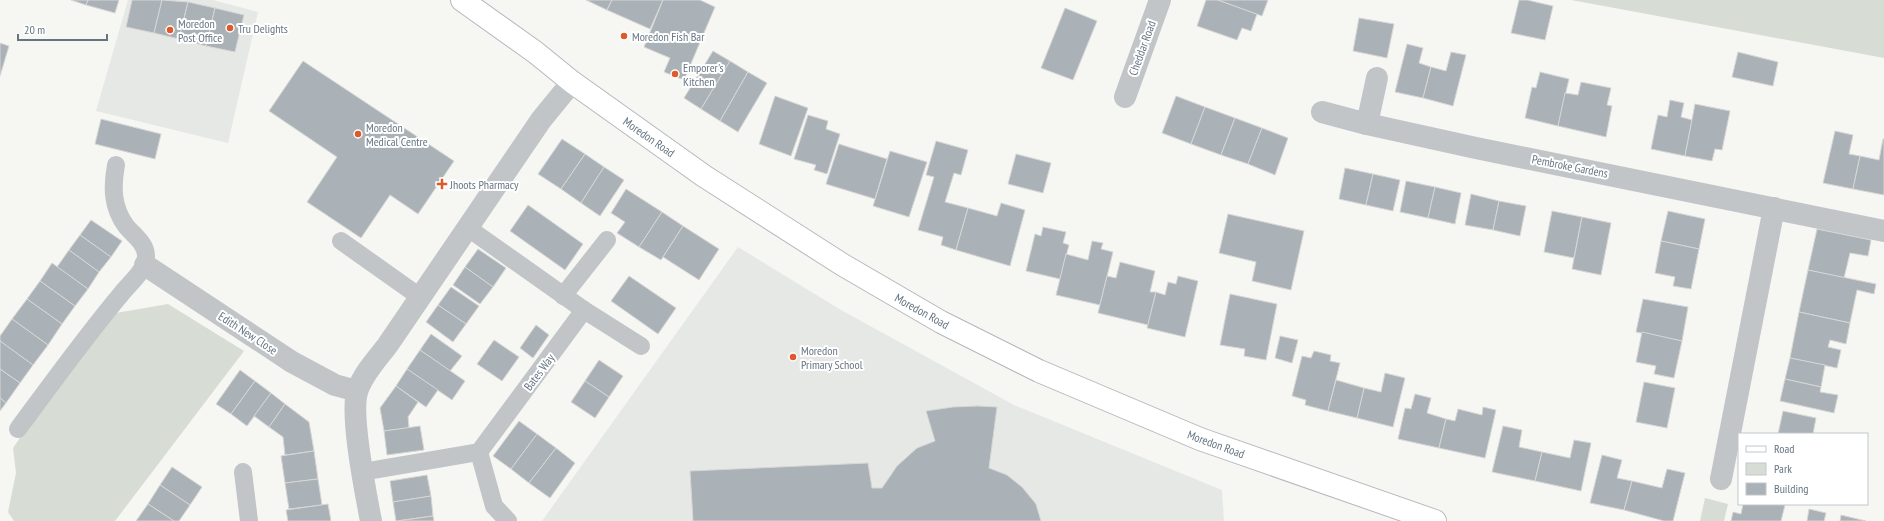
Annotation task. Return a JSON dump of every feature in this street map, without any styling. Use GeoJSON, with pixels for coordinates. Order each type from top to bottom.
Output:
{"type":"FeatureCollection","features":[{"type":"Feature","properties":{"kind":"street","name":"Moredon Road"},"geometry":{"type":"LineString","coordinates":[[462,0],[535,52],[572,82],[704,176],[794,235],[941,322],[1039,371],[1200,440],[1435,521]]}},
{"type":"Feature","properties":{"kind":"street","name":"Cheddar Road"},"geometry":{"type":"LineString","coordinates":[[1125,97],[1160,0]]}},
{"type":"Feature","properties":{"kind":"street"},"geometry":{"type":"LineString","coordinates":[[1367,124],[1377,78]]}},
{"type":"Feature","properties":{"kind":"street"},"geometry":{"type":"LineString","coordinates":[[371,521],[362,472],[355,410],[357,391],[365,374],[468,228],[541,120],[572,82]]}},
{"type":"Feature","properties":{"kind":"street","name":"Pembroke Gardens"},"geometry":{"type":"LineString","coordinates":[[1322,112],[1367,124],[1476,148],[1884,231]]}},
{"type":"Feature","properties":{"kind":"street"},"geometry":{"type":"LineString","coordinates":[[1721,479],[1774,208]]}},
{"type":"Feature","properties":{"kind":"street","name":"Edith New Close"},"geometry":{"type":"LineString","coordinates":[[145,265],[292,362],[335,385],[357,391]]}},
{"type":"Feature","properties":{"kind":"lane"},"geometry":{"type":"LineString","coordinates":[[18,429],[101,317],[145,265],[146,253],[143,244],[126,225],[113,198],[113,182],[116,165]]}},
{"type":"Feature","properties":{"kind":"lane"},"geometry":{"type":"LineString","coordinates":[[468,228],[563,296],[641,346]]}},
{"type":"Feature","properties":{"kind":"lane"},"geometry":{"type":"LineString","coordinates":[[563,296],[607,240]]}},
{"type":"Feature","properties":{"kind":"lane"},"geometry":{"type":"LineString","coordinates":[[341,241],[420,297]]}},
{"type":"Feature","properties":{"kind":"lane","name":"Bates Way"},"geometry":{"type":"LineString","coordinates":[[479,452],[584,310]]}},
{"type":"Feature","properties":{"kind":"lane"},"geometry":{"type":"LineString","coordinates":[[362,472],[479,452],[494,506],[508,521]]}},
{"type":"Feature","properties":{"kind":"lane"},"geometry":{"type":"LineString","coordinates":[[243,472],[248,521]]}},
{"type":"Feature","properties":{"kind":"shaded area"},"geometry":{"type":"Polygon","coordinates":[[[128,0],[213,0],[258,12],[228,143],[96,111],[128,0]]]}},
{"type":"Feature","properties":{"kind":"shaded area","name":"Moredon Primary School"},"geometry":{"type":"Polygon","coordinates":[[[738,247],[841,310],[1014,405],[1222,490],[1224,521],[542,521],[738,247]]]}},
{"type":"Feature","properties":{"kind":"green space"},"geometry":{"type":"Polygon","coordinates":[[[1571,0],[1884,0],[1884,58],[1609,7],[1571,0]]]}},
{"type":"Feature","properties":{"kind":"green space"},"geometry":{"type":"Polygon","coordinates":[[[168,304],[244,351],[115,521],[14,521],[8,512],[16,473],[13,448],[73,361],[116,313],[168,304]]]}},
{"type":"Feature","properties":{"kind":"green space"},"geometry":{"type":"Polygon","coordinates":[[[1705,498],[1728,504],[1724,521],[1700,521],[1705,498]]]}},
{"type":"Feature","properties":{"kind":"building"},"geometry":{"type":"Polygon","coordinates":[[[71,0],[88,0],[86,5],[71,0]]]}},
{"type":"Feature","properties":{"kind":"building"},"geometry":{"type":"Polygon","coordinates":[[[88,0],[119,0],[115,13],[86,5],[88,0]]]}},
{"type":"Feature","properties":{"kind":"building"},"geometry":{"type":"Polygon","coordinates":[[[132,0],[162,0],[154,33],[126,27],[132,0]]]}},
{"type":"Feature","properties":{"kind":"building"},"geometry":{"type":"Polygon","coordinates":[[[162,0],[188,2],[179,39],[154,33],[162,0]]]}},
{"type":"Feature","properties":{"kind":"building"},"geometry":{"type":"Polygon","coordinates":[[[586,0],[612,0],[607,10],[586,0]]]}},
{"type":"Feature","properties":{"kind":"building"},"geometry":{"type":"Polygon","coordinates":[[[612,0],[663,0],[650,29],[607,10],[612,0]]]}},
{"type":"Feature","properties":{"kind":"building"},"geometry":{"type":"Polygon","coordinates":[[[663,0],[700,0],[715,7],[684,80],[664,72],[670,58],[644,47],[663,0]]]}},
{"type":"Feature","properties":{"kind":"building"},"geometry":{"type":"Polygon","coordinates":[[[1206,0],[1218,0],[1257,14],[1251,31],[1242,28],[1237,40],[1197,26],[1206,0]]]}},
{"type":"Feature","properties":{"kind":"building"},"geometry":{"type":"Polygon","coordinates":[[[1218,0],[1268,0],[1262,16],[1218,0]]]}},
{"type":"Feature","properties":{"kind":"building"},"geometry":{"type":"Polygon","coordinates":[[[1519,0],[1527,0],[1553,6],[1545,40],[1511,33],[1519,0]]]}},
{"type":"Feature","properties":{"kind":"building"},"geometry":{"type":"Polygon","coordinates":[[[188,2],[215,8],[206,46],[179,39],[188,2]]]}},
{"type":"Feature","properties":{"kind":"building"},"geometry":{"type":"Polygon","coordinates":[[[215,8],[244,15],[235,52],[206,46],[215,8]]]}},
{"type":"Feature","properties":{"kind":"building"},"geometry":{"type":"Polygon","coordinates":[[[1065,8],[1097,21],[1073,80],[1041,68],[1065,8]]]}},
{"type":"Feature","properties":{"kind":"building"},"geometry":{"type":"Polygon","coordinates":[[[1359,18],[1394,24],[1387,58],[1353,51],[1359,18]]]}},
{"type":"Feature","properties":{"kind":"building"},"geometry":{"type":"Polygon","coordinates":[[[0,43],[9,46],[0,76],[0,43]]]}},
{"type":"Feature","properties":{"kind":"building"},"geometry":{"type":"Polygon","coordinates":[[[1407,44],[1423,48],[1419,63],[1431,67],[1423,98],[1395,92],[1407,44]]]}},
{"type":"Feature","properties":{"kind":"building"},"geometry":{"type":"Polygon","coordinates":[[[713,51],[730,61],[701,109],[684,98],[713,51]]]}},
{"type":"Feature","properties":{"kind":"building"},"geometry":{"type":"Polygon","coordinates":[[[1451,52],[1466,55],[1453,106],[1423,98],[1431,67],[1446,71],[1451,52]]]}},
{"type":"Feature","properties":{"kind":"building"},"geometry":{"type":"Polygon","coordinates":[[[1738,52],[1778,62],[1773,86],[1732,77],[1738,52]]]}},
{"type":"Feature","properties":{"kind":"building","name":"Moredon Medical Centre"},"geometry":{"type":"Polygon","coordinates":[[[303,61],[454,161],[418,214],[390,195],[361,238],[307,202],[337,157],[269,111],[303,61]]]}},
{"type":"Feature","properties":{"kind":"building"},"geometry":{"type":"Polygon","coordinates":[[[730,61],[748,72],[720,121],[701,109],[730,61]]]}},
{"type":"Feature","properties":{"kind":"building"},"geometry":{"type":"Polygon","coordinates":[[[748,72],[767,83],[738,132],[720,121],[748,72]]]}},
{"type":"Feature","properties":{"kind":"building"},"geometry":{"type":"Polygon","coordinates":[[[1540,72],[1569,79],[1558,126],[1525,118],[1532,87],[1536,88],[1540,72]]]}},
{"type":"Feature","properties":{"kind":"building"},"geometry":{"type":"Polygon","coordinates":[[[1581,82],[1611,88],[1607,105],[1612,106],[1606,137],[1558,126],[1565,93],[1578,95],[1581,82]]]}},
{"type":"Feature","properties":{"kind":"building"},"geometry":{"type":"Polygon","coordinates":[[[775,96],[808,108],[791,156],[759,144],[775,96]]]}},
{"type":"Feature","properties":{"kind":"building"},"geometry":{"type":"Polygon","coordinates":[[[1176,96],[1205,107],[1191,144],[1162,133],[1176,96]]]}},
{"type":"Feature","properties":{"kind":"building"},"geometry":{"type":"Polygon","coordinates":[[[1670,100],[1684,103],[1681,117],[1692,120],[1685,156],[1651,149],[1658,115],[1667,117],[1670,100]]]}},
{"type":"Feature","properties":{"kind":"building"},"geometry":{"type":"Polygon","coordinates":[[[1695,104],[1730,111],[1722,150],[1715,149],[1712,161],[1685,156],[1695,104]]]}},
{"type":"Feature","properties":{"kind":"building"},"geometry":{"type":"Polygon","coordinates":[[[1205,107],[1235,118],[1221,155],[1191,144],[1205,107]]]}},
{"type":"Feature","properties":{"kind":"building"},"geometry":{"type":"Polygon","coordinates":[[[808,115],[828,121],[826,129],[840,134],[827,174],[814,170],[816,165],[794,159],[808,115]]]}},
{"type":"Feature","properties":{"kind":"building"},"geometry":{"type":"Polygon","coordinates":[[[1235,118],[1262,128],[1248,164],[1221,155],[1235,118]]]}},
{"type":"Feature","properties":{"kind":"building"},"geometry":{"type":"Polygon","coordinates":[[[101,119],[161,134],[155,159],[95,144],[101,119]]]}},
{"type":"Feature","properties":{"kind":"building"},"geometry":{"type":"Polygon","coordinates":[[[1262,128],[1288,138],[1275,175],[1248,164],[1262,128]]]}},
{"type":"Feature","properties":{"kind":"building"},"geometry":{"type":"Polygon","coordinates":[[[1835,131],[1853,135],[1849,154],[1860,156],[1853,189],[1823,183],[1835,131]]]}},
{"type":"Feature","properties":{"kind":"building"},"geometry":{"type":"Polygon","coordinates":[[[562,139],[585,154],[561,189],[538,174],[562,139]]]}},
{"type":"Feature","properties":{"kind":"building"},"geometry":{"type":"Polygon","coordinates":[[[1883,139],[1884,195],[1853,189],[1860,156],[1879,160],[1883,139]]]}},
{"type":"Feature","properties":{"kind":"building"},"geometry":{"type":"Polygon","coordinates":[[[936,141],[968,150],[961,175],[954,173],[945,202],[968,208],[956,250],[941,245],[943,237],[918,230],[934,177],[926,175],[936,141]]]}},
{"type":"Feature","properties":{"kind":"building"},"geometry":{"type":"Polygon","coordinates":[[[839,144],[887,159],[875,199],[826,184],[839,144]]]}},
{"type":"Feature","properties":{"kind":"building"},"geometry":{"type":"Polygon","coordinates":[[[890,151],[927,162],[909,217],[873,206],[890,151]]]}},
{"type":"Feature","properties":{"kind":"building"},"geometry":{"type":"Polygon","coordinates":[[[585,154],[604,167],[581,203],[561,189],[585,154]]]}},
{"type":"Feature","properties":{"kind":"building"},"geometry":{"type":"Polygon","coordinates":[[[1016,154],[1051,163],[1043,193],[1008,184],[1016,154]]]}},
{"type":"Feature","properties":{"kind":"building"},"geometry":{"type":"Polygon","coordinates":[[[604,167],[624,180],[600,216],[581,203],[604,167]]]}},
{"type":"Feature","properties":{"kind":"building"},"geometry":{"type":"Polygon","coordinates":[[[1345,168],[1373,174],[1366,205],[1339,199],[1345,168]]]}},
{"type":"Feature","properties":{"kind":"building"},"geometry":{"type":"Polygon","coordinates":[[[1373,174],[1400,180],[1393,211],[1366,205],[1373,174]]]}},
{"type":"Feature","properties":{"kind":"building"},"geometry":{"type":"Polygon","coordinates":[[[1406,181],[1435,187],[1428,218],[1400,212],[1406,181]]]}},
{"type":"Feature","properties":{"kind":"building"},"geometry":{"type":"Polygon","coordinates":[[[1435,187],[1461,193],[1455,224],[1428,218],[1435,187]]]}},
{"type":"Feature","properties":{"kind":"building"},"geometry":{"type":"Polygon","coordinates":[[[626,189],[662,212],[639,247],[617,233],[625,222],[611,213],[626,189]]]}},
{"type":"Feature","properties":{"kind":"building"},"geometry":{"type":"Polygon","coordinates":[[[1471,194],[1499,201],[1493,230],[1465,225],[1471,194]]]}},
{"type":"Feature","properties":{"kind":"building"},"geometry":{"type":"Polygon","coordinates":[[[1499,201],[1526,206],[1520,236],[1493,230],[1499,201]]]}},
{"type":"Feature","properties":{"kind":"building"},"geometry":{"type":"Polygon","coordinates":[[[1001,203],[1025,210],[1010,266],[956,250],[968,208],[997,216],[1001,203]]]}},
{"type":"Feature","properties":{"kind":"building"},"geometry":{"type":"Polygon","coordinates":[[[528,205],[583,244],[565,270],[510,231],[528,205]]]}},
{"type":"Feature","properties":{"kind":"building"},"geometry":{"type":"Polygon","coordinates":[[[1552,211],[1582,217],[1574,258],[1544,252],[1552,211]]]}},
{"type":"Feature","properties":{"kind":"building"},"geometry":{"type":"Polygon","coordinates":[[[1668,211],[1705,219],[1699,249],[1661,241],[1668,211]]]}},
{"type":"Feature","properties":{"kind":"building"},"geometry":{"type":"Polygon","coordinates":[[[662,212],[683,226],[661,260],[639,247],[662,212]]]}},
{"type":"Feature","properties":{"kind":"building"},"geometry":{"type":"Polygon","coordinates":[[[1228,214],[1304,231],[1291,290],[1252,281],[1256,262],[1219,253],[1228,214]]]}},
{"type":"Feature","properties":{"kind":"building"},"geometry":{"type":"Polygon","coordinates":[[[1582,217],[1611,223],[1601,275],[1572,269],[1582,217]]]}},
{"type":"Feature","properties":{"kind":"building"},"geometry":{"type":"Polygon","coordinates":[[[91,220],[122,241],[111,257],[80,235],[91,220]]]}},
{"type":"Feature","properties":{"kind":"building"},"geometry":{"type":"Polygon","coordinates":[[[683,226],[719,249],[699,280],[663,257],[683,226]]]}},
{"type":"Feature","properties":{"kind":"building"},"geometry":{"type":"Polygon","coordinates":[[[1043,227],[1066,232],[1063,243],[1069,245],[1060,279],[1026,271],[1035,234],[1041,236],[1043,227]]]}},
{"type":"Feature","properties":{"kind":"building"},"geometry":{"type":"Polygon","coordinates":[[[1817,229],[1871,240],[1868,256],[1850,253],[1844,278],[1808,270],[1817,229]]]}},
{"type":"Feature","properties":{"kind":"building"},"geometry":{"type":"Polygon","coordinates":[[[80,235],[111,257],[99,272],[69,250],[80,235]]]}},
{"type":"Feature","properties":{"kind":"building"},"geometry":{"type":"Polygon","coordinates":[[[1092,241],[1103,243],[1101,249],[1113,252],[1100,305],[1056,295],[1066,254],[1088,260],[1092,241]]]}},
{"type":"Feature","properties":{"kind":"building"},"geometry":{"type":"Polygon","coordinates":[[[1661,241],[1699,249],[1691,289],[1673,286],[1675,277],[1655,273],[1661,241]]]}},
{"type":"Feature","properties":{"kind":"building"},"geometry":{"type":"Polygon","coordinates":[[[478,249],[506,268],[493,287],[465,267],[478,249]]]}},
{"type":"Feature","properties":{"kind":"building"},"geometry":{"type":"Polygon","coordinates":[[[69,250],[99,272],[88,289],[57,267],[69,250]]]}},
{"type":"Feature","properties":{"kind":"building"},"geometry":{"type":"Polygon","coordinates":[[[1120,262],[1155,271],[1150,292],[1156,292],[1148,325],[1098,313],[1107,276],[1116,278],[1120,262]]]}},
{"type":"Feature","properties":{"kind":"building"},"geometry":{"type":"Polygon","coordinates":[[[52,263],[88,289],[75,306],[40,281],[52,263]]]}},
{"type":"Feature","properties":{"kind":"building"},"geometry":{"type":"Polygon","coordinates":[[[465,267],[493,287],[480,304],[453,285],[465,267]]]}},
{"type":"Feature","properties":{"kind":"building"},"geometry":{"type":"Polygon","coordinates":[[[1808,270],[1876,284],[1874,294],[1857,290],[1850,323],[1799,312],[1808,270]]]}},
{"type":"Feature","properties":{"kind":"building"},"geometry":{"type":"Polygon","coordinates":[[[629,276],[676,308],[658,334],[611,301],[629,276]]]}},
{"type":"Feature","properties":{"kind":"building"},"geometry":{"type":"Polygon","coordinates":[[[1178,276],[1198,281],[1185,337],[1147,328],[1156,292],[1165,295],[1168,282],[1176,284],[1178,276]]]}},
{"type":"Feature","properties":{"kind":"building"},"geometry":{"type":"Polygon","coordinates":[[[40,281],[75,306],[62,324],[27,299],[40,281]]]}},
{"type":"Feature","properties":{"kind":"building"},"geometry":{"type":"Polygon","coordinates":[[[451,287],[479,306],[466,324],[438,305],[451,287]]]}},
{"type":"Feature","properties":{"kind":"building"},"geometry":{"type":"Polygon","coordinates":[[[1230,294],[1277,304],[1266,360],[1244,356],[1245,349],[1220,345],[1230,294]]]}},
{"type":"Feature","properties":{"kind":"building"},"geometry":{"type":"Polygon","coordinates":[[[27,299],[62,324],[48,345],[12,319],[27,299]]]}},
{"type":"Feature","properties":{"kind":"building"},"geometry":{"type":"Polygon","coordinates":[[[1643,299],[1688,307],[1682,341],[1636,332],[1643,299]]]}},
{"type":"Feature","properties":{"kind":"building"},"geometry":{"type":"Polygon","coordinates":[[[438,305],[466,324],[453,342],[426,322],[438,305]]]}},
{"type":"Feature","properties":{"kind":"building"},"geometry":{"type":"Polygon","coordinates":[[[1799,312],[1850,323],[1846,344],[1830,340],[1828,347],[1841,350],[1837,368],[1790,358],[1799,312]]]}},
{"type":"Feature","properties":{"kind":"building"},"geometry":{"type":"Polygon","coordinates":[[[12,319],[48,345],[33,365],[0,341],[0,336],[12,319]]]}},
{"type":"Feature","properties":{"kind":"building"},"geometry":{"type":"Polygon","coordinates":[[[536,325],[549,335],[533,358],[520,348],[536,325]]]}},
{"type":"Feature","properties":{"kind":"building"},"geometry":{"type":"Polygon","coordinates":[[[1642,332],[1682,341],[1674,378],[1654,374],[1656,366],[1636,362],[1642,332]]]}},
{"type":"Feature","properties":{"kind":"building"},"geometry":{"type":"Polygon","coordinates":[[[431,334],[462,356],[450,371],[420,350],[431,334]]]}},
{"type":"Feature","properties":{"kind":"building"},"geometry":{"type":"Polygon","coordinates":[[[1280,336],[1298,340],[1292,363],[1275,358],[1280,336]]]}},
{"type":"Feature","properties":{"kind":"building"},"geometry":{"type":"Polygon","coordinates":[[[494,340],[519,357],[502,381],[477,364],[494,340]]]}},
{"type":"Feature","properties":{"kind":"building"},"geometry":{"type":"Polygon","coordinates":[[[0,341],[33,365],[20,383],[0,369],[0,341]]]}},
{"type":"Feature","properties":{"kind":"building"},"geometry":{"type":"Polygon","coordinates":[[[420,350],[465,381],[452,400],[407,369],[420,350]]]}},
{"type":"Feature","properties":{"kind":"building"},"geometry":{"type":"Polygon","coordinates":[[[1314,351],[1331,355],[1330,361],[1340,363],[1328,411],[1305,405],[1306,400],[1292,396],[1302,356],[1311,358],[1314,351]]]}},
{"type":"Feature","properties":{"kind":"building"},"geometry":{"type":"Polygon","coordinates":[[[1790,358],[1825,365],[1821,387],[1785,379],[1790,358]]]}},
{"type":"Feature","properties":{"kind":"building"},"geometry":{"type":"Polygon","coordinates":[[[599,360],[623,376],[609,397],[585,381],[599,360]]]}},
{"type":"Feature","properties":{"kind":"building"},"geometry":{"type":"Polygon","coordinates":[[[0,369],[20,383],[6,403],[0,398],[0,369]]]}},
{"type":"Feature","properties":{"kind":"building"},"geometry":{"type":"Polygon","coordinates":[[[407,369],[438,390],[426,407],[396,386],[407,369]]]}},
{"type":"Feature","properties":{"kind":"building"},"geometry":{"type":"Polygon","coordinates":[[[240,370],[255,381],[231,414],[216,404],[240,370]]]}},
{"type":"Feature","properties":{"kind":"building"},"geometry":{"type":"Polygon","coordinates":[[[1385,373],[1405,378],[1393,427],[1357,418],[1364,388],[1381,392],[1385,373]]]}},
{"type":"Feature","properties":{"kind":"building"},"geometry":{"type":"Polygon","coordinates":[[[1785,379],[1821,387],[1820,392],[1838,395],[1834,413],[1780,401],[1785,379]]]}},
{"type":"Feature","properties":{"kind":"building"},"geometry":{"type":"Polygon","coordinates":[[[1336,380],[1364,388],[1357,418],[1328,411],[1336,380]]]}},
{"type":"Feature","properties":{"kind":"building"},"geometry":{"type":"Polygon","coordinates":[[[255,381],[271,393],[247,426],[231,414],[255,381]]]}},
{"type":"Feature","properties":{"kind":"building"},"geometry":{"type":"Polygon","coordinates":[[[585,381],[609,397],[595,418],[571,402],[585,381]]]}},
{"type":"Feature","properties":{"kind":"building"},"geometry":{"type":"Polygon","coordinates":[[[1644,382],[1675,388],[1667,428],[1636,422],[1644,382]]]}},
{"type":"Feature","properties":{"kind":"building"},"geometry":{"type":"Polygon","coordinates":[[[396,386],[418,402],[408,417],[409,428],[384,431],[380,408],[396,386]]]}},
{"type":"Feature","properties":{"kind":"building"},"geometry":{"type":"Polygon","coordinates":[[[271,393],[285,404],[269,427],[254,416],[271,393]]]}},
{"type":"Feature","properties":{"kind":"building"},"geometry":{"type":"Polygon","coordinates":[[[1415,394],[1431,398],[1427,413],[1446,419],[1439,448],[1398,439],[1405,408],[1411,409],[1415,394]]]}},
{"type":"Feature","properties":{"kind":"building"},"geometry":{"type":"Polygon","coordinates":[[[0,398],[6,403],[0,411],[0,398]]]}},
{"type":"Feature","properties":{"kind":"building"},"geometry":{"type":"Polygon","coordinates":[[[285,404],[309,422],[314,451],[285,455],[283,437],[269,427],[285,404]]]}},
{"type":"Feature","properties":{"kind":"building"},"geometry":{"type":"Polygon","coordinates":[[[953,407],[997,407],[989,468],[1007,475],[1022,487],[1036,504],[1041,521],[693,521],[690,471],[868,463],[872,488],[882,488],[897,466],[917,448],[935,441],[926,411],[953,407]]]}},
{"type":"Feature","properties":{"kind":"building"},"geometry":{"type":"Polygon","coordinates":[[[1483,407],[1496,410],[1485,458],[1439,448],[1446,419],[1455,421],[1458,409],[1482,415],[1483,407]]]}},
{"type":"Feature","properties":{"kind":"building"},"geometry":{"type":"Polygon","coordinates":[[[1783,411],[1816,418],[1813,433],[1778,433],[1783,411]]]}},
{"type":"Feature","properties":{"kind":"building"},"geometry":{"type":"Polygon","coordinates":[[[519,421],[537,434],[511,469],[493,456],[519,421]]]}},
{"type":"Feature","properties":{"kind":"building"},"geometry":{"type":"Polygon","coordinates":[[[420,426],[424,450],[387,455],[384,431],[420,426]]]}},
{"type":"Feature","properties":{"kind":"building"},"geometry":{"type":"Polygon","coordinates":[[[1503,426],[1522,430],[1519,447],[1542,452],[1535,481],[1492,472],[1503,426]]]}},
{"type":"Feature","properties":{"kind":"building"},"geometry":{"type":"Polygon","coordinates":[[[537,434],[556,448],[529,483],[511,469],[537,434]]]}},
{"type":"Feature","properties":{"kind":"building"},"geometry":{"type":"Polygon","coordinates":[[[1574,440],[1591,443],[1581,491],[1535,481],[1542,452],[1570,458],[1574,440]]]}},
{"type":"Feature","properties":{"kind":"building"},"geometry":{"type":"Polygon","coordinates":[[[556,448],[575,463],[550,498],[529,483],[556,448]]]}},
{"type":"Feature","properties":{"kind":"building"},"geometry":{"type":"Polygon","coordinates":[[[314,451],[318,479],[285,483],[281,456],[314,451]]]}},
{"type":"Feature","properties":{"kind":"building"},"geometry":{"type":"Polygon","coordinates":[[[1602,455],[1622,460],[1617,478],[1632,481],[1624,510],[1590,503],[1602,455]]]}},
{"type":"Feature","properties":{"kind":"building"},"geometry":{"type":"Polygon","coordinates":[[[172,467],[202,487],[190,505],[160,485],[172,467]]]}},
{"type":"Feature","properties":{"kind":"building"},"geometry":{"type":"Polygon","coordinates":[[[1667,469],[1685,473],[1673,521],[1664,521],[1624,510],[1632,481],[1662,488],[1667,469]]]}},
{"type":"Feature","properties":{"kind":"building"},"geometry":{"type":"Polygon","coordinates":[[[427,475],[431,496],[393,502],[390,481],[427,475]]]}},
{"type":"Feature","properties":{"kind":"building"},"geometry":{"type":"Polygon","coordinates":[[[318,479],[322,505],[289,509],[285,483],[318,479]]]}},
{"type":"Feature","properties":{"kind":"building"},"geometry":{"type":"Polygon","coordinates":[[[160,485],[190,505],[179,521],[174,521],[148,504],[160,485]]]}},
{"type":"Feature","properties":{"kind":"building"},"geometry":{"type":"Polygon","coordinates":[[[431,496],[433,516],[396,521],[393,502],[431,496]]]}},
{"type":"Feature","properties":{"kind":"building"},"geometry":{"type":"Polygon","coordinates":[[[148,504],[174,521],[136,521],[148,504]]]}},
{"type":"Feature","properties":{"kind":"building"},"geometry":{"type":"Polygon","coordinates":[[[328,504],[331,521],[288,521],[286,510],[328,504]]]}},
{"type":"Feature","properties":{"kind":"building"},"geometry":{"type":"Polygon","coordinates":[[[1743,505],[1785,505],[1781,521],[1731,521],[1733,512],[1741,514],[1743,505]]]}},
{"type":"Feature","properties":{"kind":"building"},"geometry":{"type":"Polygon","coordinates":[[[1809,509],[1826,513],[1824,521],[1807,521],[1809,509]]]}},
{"type":"Feature","properties":{"kind":"building"},"geometry":{"type":"Polygon","coordinates":[[[1841,515],[1866,521],[1840,521],[1841,515]]]}},
{"type":"Feature","properties":{"kind":"building"},"geometry":{"type":"Polygon","coordinates":[[[433,516],[434,521],[398,521],[433,516]]]}},
{"type":"Feature","properties":{"kind":"place","name":"Tru Delights"},"geometry":{"type":"Point","coordinates":[230,28]}},
{"type":"Feature","properties":{"kind":"place","name":"Moredon Post Office"},"geometry":{"type":"Point","coordinates":[170,30]}},
{"type":"Feature","properties":{"kind":"place","name":"Moredon Fish Bar"},"geometry":{"type":"Point","coordinates":[624,36]}},
{"type":"Feature","properties":{"kind":"place","name":"Emporer's Kitchen"},"geometry":{"type":"Point","coordinates":[675,74]}},
{"type":"Feature","properties":{"kind":"place","name":"Moredon Medical Centre"},"geometry":{"type":"Point","coordinates":[358,134]}},
{"type":"Feature","properties":{"kind":"place","name":"Jhoots Pharmacy"},"geometry":{"type":"Point","coordinates":[442,184]}},
{"type":"Feature","properties":{"kind":"place","name":"Moredon Primary School"},"geometry":{"type":"Point","coordinates":[793,357]}}]}
